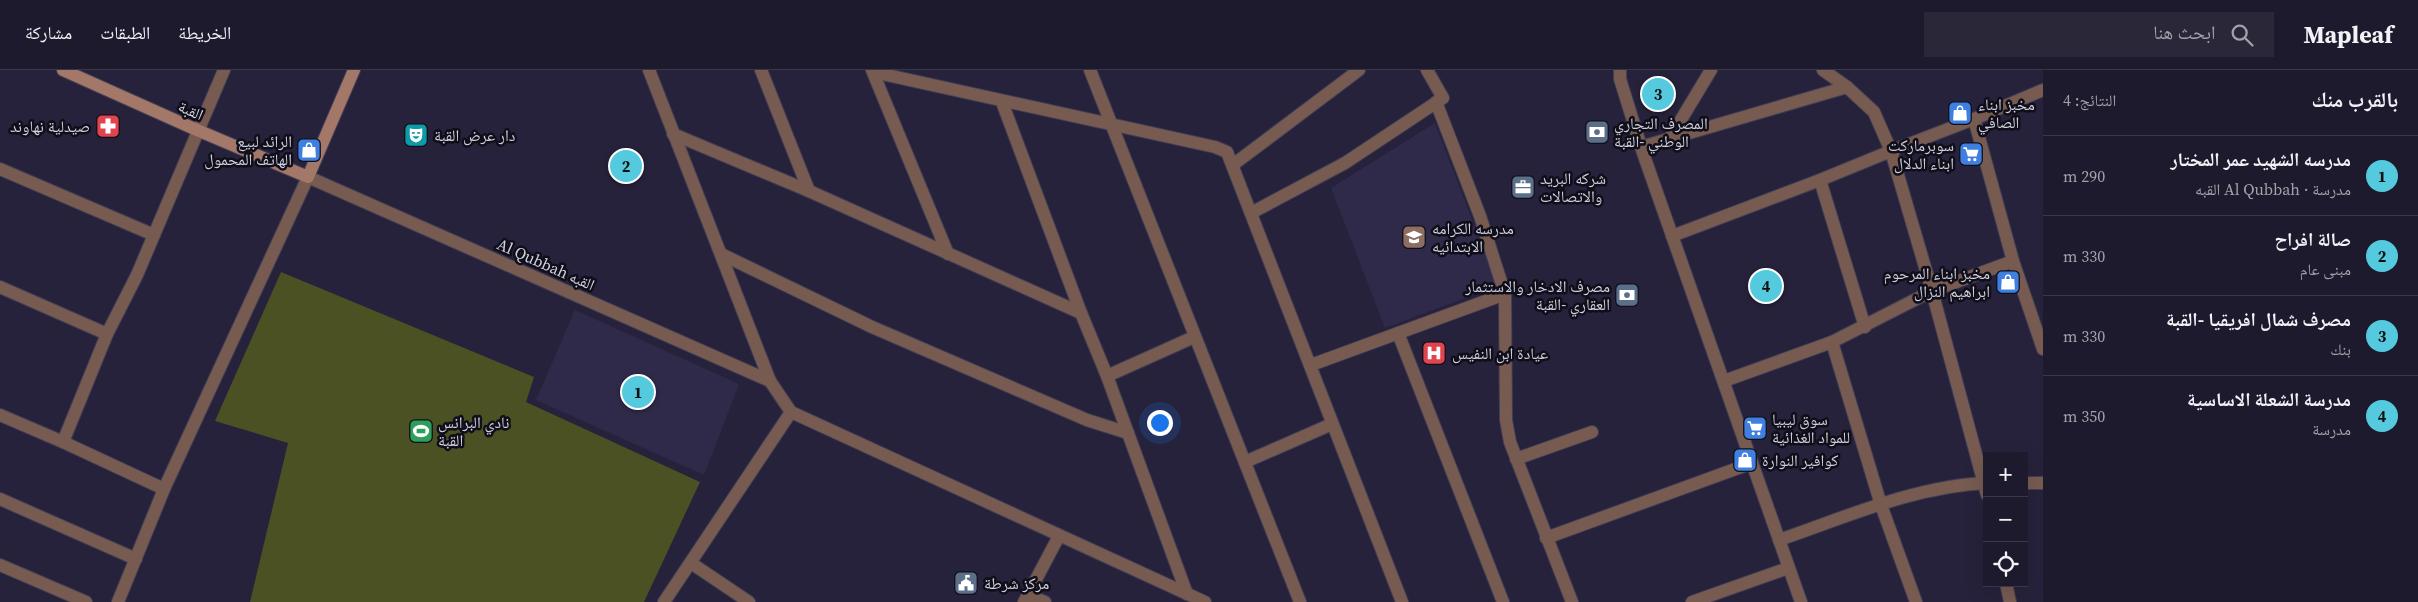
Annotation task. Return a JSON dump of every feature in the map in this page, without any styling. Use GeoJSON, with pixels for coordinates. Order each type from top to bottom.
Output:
{"type":"FeatureCollection","features":[{"type":"Feature","properties":{"kind":"main road","name":"القبة"},"geometry":{"type":"LineString","coordinates":[[63,70],[197,130],[308,176]]}},
{"type":"Feature","properties":{"kind":"main road"},"geometry":{"type":"LineString","coordinates":[[308,176],[354,70]]}},
{"type":"Feature","properties":{"kind":"street"},"geometry":{"type":"LineString","coordinates":[[63,442],[107,334],[154,235],[224,70]]}},
{"type":"Feature","properties":{"kind":"street"},"geometry":{"type":"LineString","coordinates":[[649,70],[770,381],[791,412],[1205,602]]}},
{"type":"Feature","properties":{"kind":"street"},"geometry":{"type":"LineString","coordinates":[[761,70],[809,191]]}},
{"type":"Feature","properties":{"kind":"street"},"geometry":{"type":"LineString","coordinates":[[1090,70],[1300,602]]}},
{"type":"Feature","properties":{"kind":"street"},"geometry":{"type":"LineString","coordinates":[[1234,164],[1359,70]]}},
{"type":"Feature","properties":{"kind":"street"},"geometry":{"type":"LineString","coordinates":[[1251,213],[1345,162],[1443,98],[1427,70]]}},
{"type":"Feature","properties":{"kind":"street"},"geometry":{"type":"LineString","coordinates":[[1620,70],[1620,79],[1672,236],[1801,602]]}},
{"type":"Feature","properties":{"kind":"street"},"geometry":{"type":"LineString","coordinates":[[1670,138],[1711,70]]}},
{"type":"Feature","properties":{"kind":"street"},"geometry":{"type":"LineString","coordinates":[[1823,70],[1847,87],[1874,112],[1891,150],[1983,476]]}},
{"type":"Feature","properties":{"kind":"street"},"geometry":{"type":"LineString","coordinates":[[872,71],[948,254]]}},
{"type":"Feature","properties":{"kind":"street"},"geometry":{"type":"LineString","coordinates":[[872,71],[1002,102],[1215,147],[1227,152],[1234,164],[1251,213],[1402,602]]}},
{"type":"Feature","properties":{"kind":"street"},"geometry":{"type":"LineString","coordinates":[[1642,147],[1847,87]]}},
{"type":"Feature","properties":{"kind":"street"},"geometry":{"type":"LineString","coordinates":[[1672,236],[1820,180],[2043,90]]}},
{"type":"Feature","properties":{"kind":"street"},"geometry":{"type":"LineString","coordinates":[[1002,102],[1081,313],[1107,376],[1187,594]]}},
{"type":"Feature","properties":{"kind":"street"},"geometry":{"type":"LineString","coordinates":[[1436,102],[1480,216],[1505,294],[1506,420],[1516,459],[1572,602]]}},
{"type":"Feature","properties":{"kind":"street"},"geometry":{"type":"LineString","coordinates":[[1974,119],[2013,261],[2043,349]]}},
{"type":"Feature","properties":{"kind":"street"},"geometry":{"type":"LineString","coordinates":[[673,134],[809,191],[1081,313]]}},
{"type":"Feature","properties":{"kind":"street"},"geometry":{"type":"LineString","coordinates":[[0,169],[154,235]]}},
{"type":"Feature","properties":{"kind":"street"},"geometry":{"type":"LineString","coordinates":[[118,602],[164,490],[308,176]]}},
{"type":"Feature","properties":{"kind":"street","name":"Al Qubbah القبه"},"geometry":{"type":"LineString","coordinates":[[308,176],[770,381]]}},
{"type":"Feature","properties":{"kind":"street"},"geometry":{"type":"LineString","coordinates":[[1820,180],[1865,326]]}},
{"type":"Feature","properties":{"kind":"street"},"geometry":{"type":"LineString","coordinates":[[721,254],[890,334],[1087,420],[1128,433]]}},
{"type":"Feature","properties":{"kind":"street"},"geometry":{"type":"LineString","coordinates":[[1724,381],[1832,342],[1932,290],[2013,261]]}},
{"type":"Feature","properties":{"kind":"street"},"geometry":{"type":"LineString","coordinates":[[0,287],[107,334]]}},
{"type":"Feature","properties":{"kind":"street"},"geometry":{"type":"LineString","coordinates":[[1311,365],[1505,294]]}},
{"type":"Feature","properties":{"kind":"street"},"geometry":{"type":"LineString","coordinates":[[1398,333],[1503,602]]}},
{"type":"Feature","properties":{"kind":"street"},"geometry":{"type":"LineString","coordinates":[[1107,376],[1194,337]]}},
{"type":"Feature","properties":{"kind":"street"},"geometry":{"type":"LineString","coordinates":[[1832,342],[1881,505],[1916,602]]}},
{"type":"Feature","properties":{"kind":"street"},"geometry":{"type":"LineString","coordinates":[[664,602],[791,412]]}},
{"type":"Feature","properties":{"kind":"street"},"geometry":{"type":"LineString","coordinates":[[0,415],[63,442],[164,490]]}},
{"type":"Feature","properties":{"kind":"street"},"geometry":{"type":"LineString","coordinates":[[1245,462],[1332,424]]}},
{"type":"Feature","properties":{"kind":"street"},"geometry":{"type":"LineString","coordinates":[[1516,459],[1592,432]]}},
{"type":"Feature","properties":{"kind":"street"},"geometry":{"type":"LineString","coordinates":[[1546,538],[1752,462]]}},
{"type":"Feature","properties":{"kind":"street"},"geometry":{"type":"LineString","coordinates":[[2028,483],[2043,483]]}},
{"type":"Feature","properties":{"kind":"street"},"geometry":{"type":"LineString","coordinates":[[1779,540],[1881,505],[1944,487],[1983,487]]}},
{"type":"Feature","properties":{"kind":"street"},"geometry":{"type":"LineString","coordinates":[[0,499],[136,559]]}},
{"type":"Feature","properties":{"kind":"street"},"geometry":{"type":"LineString","coordinates":[[1045,602],[1026,598],[1059,536]]}},
{"type":"Feature","properties":{"kind":"street"},"geometry":{"type":"LineString","coordinates":[[691,563],[749,602]]}},
{"type":"Feature","properties":{"kind":"street"},"geometry":{"type":"LineString","coordinates":[[0,565],[86,602]]}},
{"type":"Feature","properties":{"kind":"street"},"geometry":{"type":"LineString","coordinates":[[1692,602],[1788,568]]}},
{"type":"Feature","properties":{"kind":"street"},"geometry":{"type":"LineString","coordinates":[[2007,587],[2010,602]]}},
{"type":"Feature","properties":{"kind":"shaded area","name":"مدرسه الكرامه الابتدائيه"},"geometry":{"type":"Polygon","coordinates":[[[1435,123],[1497,286],[1385,328],[1331,188],[1435,123]]]}},
{"type":"Feature","properties":{"kind":"shaded area"},"geometry":{"type":"Polygon","coordinates":[[[575,310],[739,384],[704,475],[536,400],[575,310]]]}},
{"type":"Feature","properties":{"kind":"green space","name":"نادي البرانس القبة"},"geometry":{"type":"Polygon","coordinates":[[[281,272],[534,377],[526,402],[700,482],[644,602],[250,602],[288,443],[215,421],[281,272]]]}},
{"type":"Feature","properties":{"kind":"place","name":"مصرف شمال افريقيا -القبة"},"geometry":{"type":"Point","coordinates":[1658,94]}},
{"type":"Feature","properties":{"kind":"place","name":"مخبز ابناء الصافي"},"geometry":{"type":"Point","coordinates":[1960,113]}},
{"type":"Feature","properties":{"kind":"place","name":"صيدلية نهاوند"},"geometry":{"type":"Point","coordinates":[108,126]}},
{"type":"Feature","properties":{"kind":"place","name":"المصرف التجاري الوطني -القبة"},"geometry":{"type":"Point","coordinates":[1597,132]}},
{"type":"Feature","properties":{"kind":"place","name":"دار عرض القبة"},"geometry":{"type":"Point","coordinates":[416,135]}},
{"type":"Feature","properties":{"kind":"place","name":"الرائد لبيع الهاتف المحمول"},"geometry":{"type":"Point","coordinates":[309,150]}},
{"type":"Feature","properties":{"kind":"place","name":"سوبرماركت ابناء الدلال"},"geometry":{"type":"Point","coordinates":[1971,154]}},
{"type":"Feature","properties":{"kind":"place","name":"صالة افراح"},"geometry":{"type":"Point","coordinates":[626,166]}},
{"type":"Feature","properties":{"kind":"place","name":"شركه البريد والاتصالات"},"geometry":{"type":"Point","coordinates":[1523,187]}},
{"type":"Feature","properties":{"kind":"place","name":"مدرسه الكرامه الابتدائيه"},"geometry":{"type":"Point","coordinates":[1414,237]}},
{"type":"Feature","properties":{"kind":"place","name":"مخبز ابناء المرحوم ابراهيم النزال"},"geometry":{"type":"Point","coordinates":[2008,282]}},
{"type":"Feature","properties":{"kind":"place","name":"مدرسة الشعلة الاساسية"},"geometry":{"type":"Point","coordinates":[1766,286]}},
{"type":"Feature","properties":{"kind":"place","name":"مصرف الادخار والاستثمار العقاري -القبة"},"geometry":{"type":"Point","coordinates":[1627,295]}},
{"type":"Feature","properties":{"kind":"place","name":"عيادة ابن النفيس"},"geometry":{"type":"Point","coordinates":[1434,353]}},
{"type":"Feature","properties":{"kind":"place","name":"مدرسه الشهيد عمر المختار"},"geometry":{"type":"Point","coordinates":[638,392]}},
{"type":"Feature","properties":{"kind":"place","name":"سوق ليبيا للمواد الغذائية"},"geometry":{"type":"Point","coordinates":[1755,428]}},
{"type":"Feature","properties":{"kind":"place","name":"نادي البرانس القبة"},"geometry":{"type":"Point","coordinates":[421,431]}},
{"type":"Feature","properties":{"kind":"place","name":"كوافير النوارة"},"geometry":{"type":"Point","coordinates":[1745,460]}},
{"type":"Feature","properties":{"kind":"place","name":"مركز شرطة"},"geometry":{"type":"Point","coordinates":[966,583]}}]}
